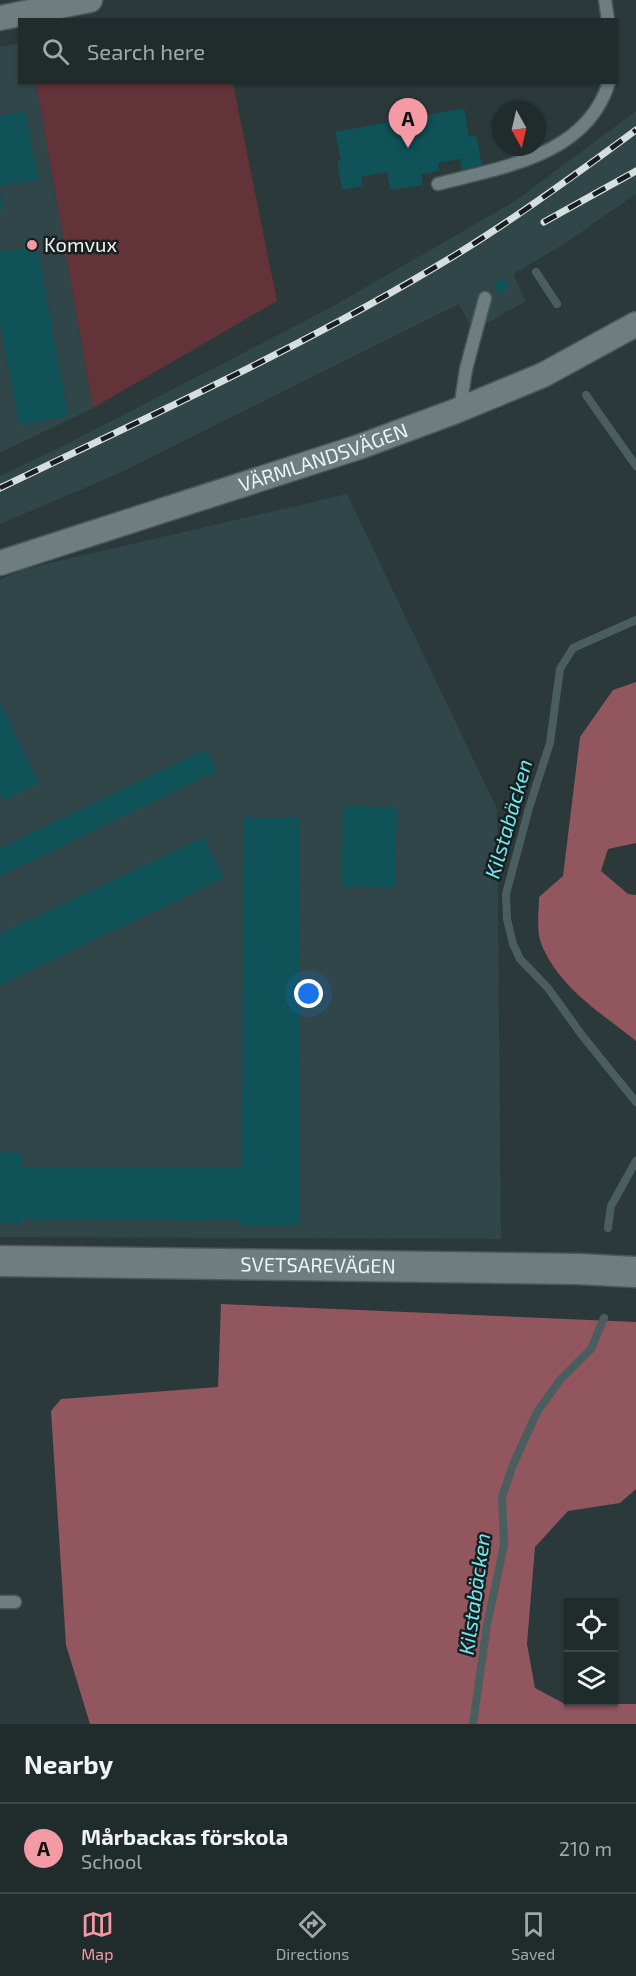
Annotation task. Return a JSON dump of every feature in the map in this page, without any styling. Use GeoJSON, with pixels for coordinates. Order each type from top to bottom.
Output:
{"type":"FeatureCollection","features":[{"type":"Feature","properties":{"kind":"street"},"geometry":{"type":"LineString","coordinates":[[0,18],[90,0]]}},
{"type":"Feature","properties":{"kind":"street","name":"VÄRMLANDSVÄGEN"},"geometry":{"type":"LineString","coordinates":[[0,563],[359,447],[543,375],[636,324]]}},
{"type":"Feature","properties":{"kind":"street","name":"SVETSAREVÄGEN"},"geometry":{"type":"LineString","coordinates":[[0,1261],[578,1269],[636,1272]]}},
{"type":"Feature","properties":{"kind":"lane"},"geometry":{"type":"LineString","coordinates":[[605,0],[608,18]]}},
{"type":"Feature","properties":{"kind":"lane"},"geometry":{"type":"LineString","coordinates":[[438,184],[526,160],[560,145],[585,126],[597,112],[608,84]]}},
{"type":"Feature","properties":{"kind":"lane"},"geometry":{"type":"LineString","coordinates":[[460,409],[466,369],[485,298]]}},
{"type":"Feature","properties":{"kind":"lane"},"geometry":{"type":"LineString","coordinates":[[0,1602],[15,1602]]}},
{"type":"Feature","properties":{"kind":"shaded area","name":"Komvux"},"geometry":{"type":"Polygon","coordinates":[[[18,43],[18,84],[36,84],[93,408],[0,453],[0,47],[18,43]]]}},
{"type":"Feature","properties":{"kind":"shaded area"},"geometry":{"type":"Polygon","coordinates":[[[36,84],[233,84],[277,301],[93,408],[36,84]]]}},
{"type":"Feature","properties":{"kind":"shaded area"},"geometry":{"type":"Polygon","coordinates":[[[636,111],[636,194],[561,246],[513,274],[526,301],[473,331],[459,304],[120,473],[0,524],[0,476],[67,444],[330,308],[515,201],[636,111]]]}},
{"type":"Feature","properties":{"kind":"shaded area"},"geometry":{"type":"Polygon","coordinates":[[[347,494],[497,809],[501,1239],[0,1237],[0,580],[20,570],[347,494]]]}},
{"type":"Feature","properties":{"kind":"shaded area"},"geometry":{"type":"Polygon","coordinates":[[[636,682],[636,843],[608,849],[601,871],[628,894],[636,895],[636,1041],[582,998],[558,973],[541,943],[538,920],[539,897],[563,876],[580,737],[613,690],[636,682]]]}},
{"type":"Feature","properties":{"kind":"shaded area"},"geometry":{"type":"Polygon","coordinates":[[[221,1304],[636,1322],[636,1489],[620,1503],[568,1511],[535,1547],[527,1644],[535,1688],[564,1703],[564,1706],[636,1704],[636,1724],[90,1724],[66,1645],[51,1411],[61,1399],[218,1387],[221,1304]]]}},
{"type":"Feature","properties":{"kind":"building"},"geometry":{"type":"Polygon","coordinates":[[[464,108],[469,137],[476,135],[482,166],[462,170],[460,159],[438,163],[439,171],[421,174],[423,185],[390,190],[387,172],[361,177],[363,186],[342,190],[337,161],[341,160],[335,132],[464,108]]]}},
{"type":"Feature","properties":{"kind":"building"},"geometry":{"type":"Polygon","coordinates":[[[25,111],[38,180],[0,186],[0,116],[25,111]]]}},
{"type":"Feature","properties":{"kind":"building"},"geometry":{"type":"Polygon","coordinates":[[[0,194],[4,209],[0,210],[0,194]]]}},
{"type":"Feature","properties":{"kind":"building"},"geometry":{"type":"Polygon","coordinates":[[[37,246],[68,416],[19,425],[0,322],[0,252],[37,246]]]}},
{"type":"Feature","properties":{"kind":"building"},"geometry":{"type":"Polygon","coordinates":[[[504,278],[509,288],[499,293],[493,284],[504,278]]]}},
{"type":"Feature","properties":{"kind":"building"},"geometry":{"type":"Polygon","coordinates":[[[0,703],[39,783],[3,801],[0,795],[0,703]]]}},
{"type":"Feature","properties":{"kind":"building"},"geometry":{"type":"Polygon","coordinates":[[[206,749],[217,771],[0,876],[0,848],[206,749]]]}},
{"type":"Feature","properties":{"kind":"building"},"geometry":{"type":"Polygon","coordinates":[[[343,806],[397,807],[395,887],[341,886],[343,806]]]}},
{"type":"Feature","properties":{"kind":"building"},"geometry":{"type":"Polygon","coordinates":[[[243,817],[300,817],[299,1225],[240,1225],[240,1220],[21,1219],[21,1224],[0,1224],[0,1152],[21,1153],[21,1167],[242,1167],[243,817]]]}},
{"type":"Feature","properties":{"kind":"building"},"geometry":{"type":"Polygon","coordinates":[[[204,837],[224,878],[0,985],[0,934],[204,837]]]}},
{"type":"Feature","properties":{"kind":"waterway","name":"Kilstabäcken"},"geometry":{"type":"LineString","coordinates":[[536,272],[557,304]]}},
{"type":"Feature","properties":{"kind":"waterway","name":"Kilstabäcken"},"geometry":{"type":"LineString","coordinates":[[586,395],[636,466]]}},
{"type":"Feature","properties":{"kind":"waterway","name":"Kilstabäcken"},"geometry":{"type":"LineString","coordinates":[[636,620],[573,648],[560,669],[550,743],[529,808],[506,894],[507,919],[513,944],[520,959],[548,988],[581,1034],[636,1102]]}},
{"type":"Feature","properties":{"kind":"waterway","name":"Kilstabäcken"},"geometry":{"type":"LineString","coordinates":[[608,1228],[611,1206],[636,1161]]}},
{"type":"Feature","properties":{"kind":"waterway","name":"Kilstabäcken"},"geometry":{"type":"LineString","coordinates":[[473,1724],[487,1625],[504,1545],[502,1497],[513,1465],[537,1412],[560,1380],[591,1349],[604,1318]]}},
{"type":"Feature","properties":{"kind":"railway"},"geometry":{"type":"LineString","coordinates":[[0,488],[232,377],[402,287],[503,225],[636,130]]}},
{"type":"Feature","properties":{"kind":"railway"},"geometry":{"type":"LineString","coordinates":[[544,222],[636,171]]}},
{"type":"Feature","properties":{"kind":"place","name":"Mårbackas förskola"},"geometry":{"type":"Point","coordinates":[408,148]}},
{"type":"Feature","properties":{"kind":"place","name":"Komvux"},"geometry":{"type":"Point","coordinates":[32,245]}}]}
